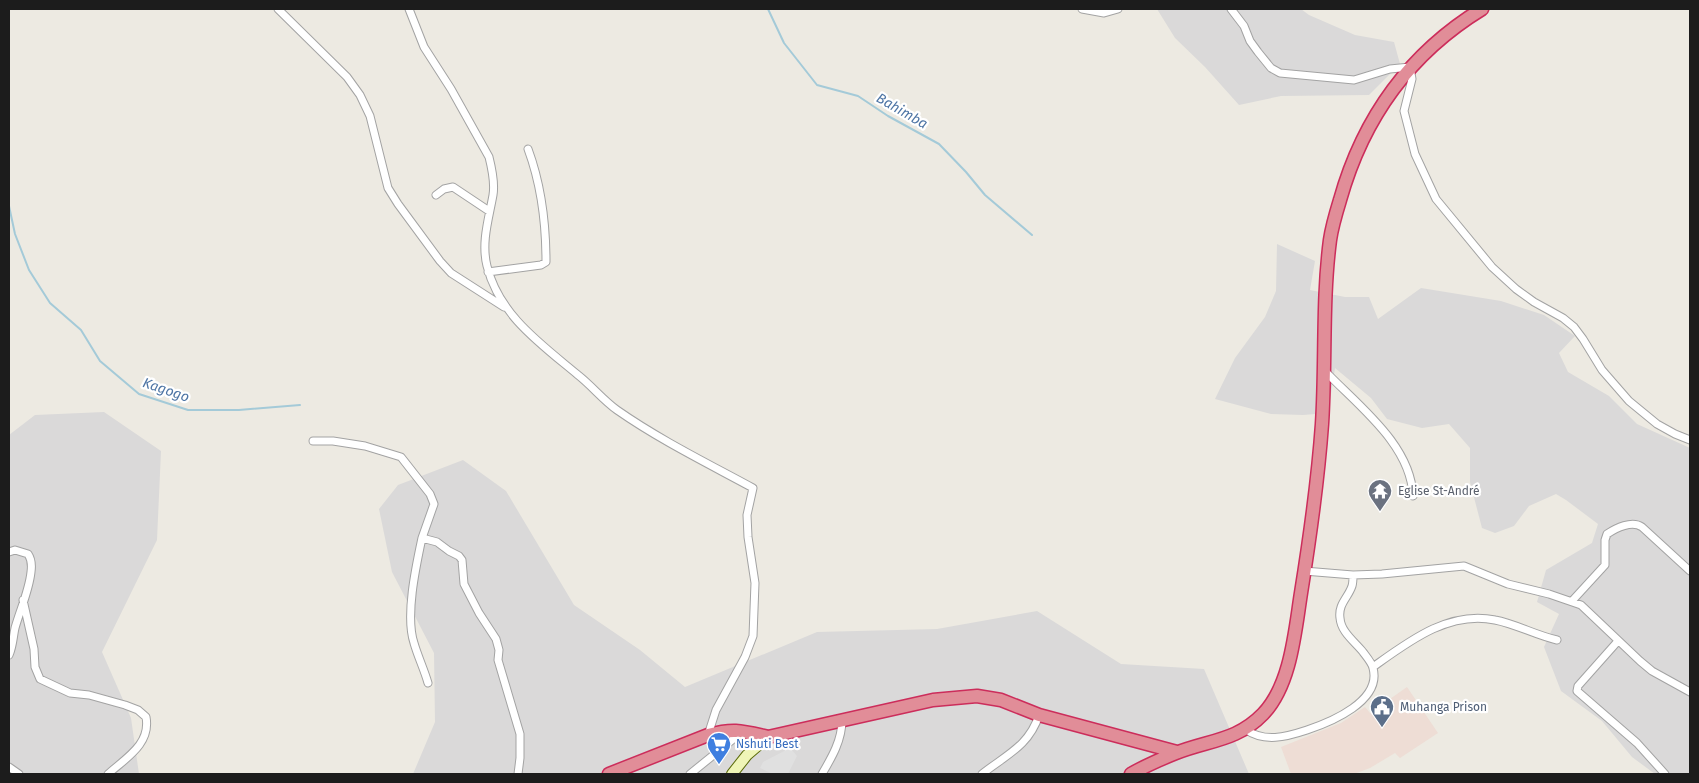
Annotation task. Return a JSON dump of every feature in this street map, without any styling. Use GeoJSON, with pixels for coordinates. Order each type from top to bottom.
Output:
{"type":"FeatureCollection","features":[{"type":"Feature","properties":{"kind":"highway"},"geometry":{"type":"LineString","coordinates":[[1131,774],[1177,752],[1227,738],[1245,730],[1263,714],[1277,694],[1289,661],[1294,640],[1304,571],[1321,432],[1325,289],[1330,237],[1343,189],[1355,157],[1376,114],[1392,90],[1410,67],[1446,33],[1482,9]]}},
{"type":"Feature","properties":{"kind":"highway"},"geometry":{"type":"LineString","coordinates":[[609,774],[723,731],[743,731],[768,737],[932,700],[966,695],[1001,700],[1039,714],[1177,752]]}},
{"type":"Feature","properties":{"kind":"street"},"geometry":{"type":"LineString","coordinates":[[278,9],[347,77],[360,95],[370,116],[388,188],[440,261],[451,273],[504,307],[539,343],[617,410],[656,435],[752,488],[747,516],[748,537],[755,582],[753,636],[745,657],[716,710],[708,736]]}},
{"type":"Feature","properties":{"kind":"street"},"geometry":{"type":"LineString","coordinates":[[409,9],[424,47],[451,89],[489,157],[492,169],[493,193],[484,251],[488,272],[504,307]]}},
{"type":"Feature","properties":{"kind":"street"},"geometry":{"type":"LineString","coordinates":[[1082,9],[1104,13],[1118,9]]}},
{"type":"Feature","properties":{"kind":"street"},"geometry":{"type":"LineString","coordinates":[[1231,9],[1244,26],[1250,41],[1258,52],[1271,68],[1280,73],[1349,80],[1410,67],[1412,79],[1404,111],[1415,154],[1436,199],[1492,267],[1516,289],[1574,327],[1602,370],[1629,401],[1657,424],[1689,441]]}},
{"type":"Feature","properties":{"kind":"street"},"geometry":{"type":"LineString","coordinates":[[488,272],[541,266],[546,262],[542,211],[536,174],[528,149]]}},
{"type":"Feature","properties":{"kind":"street"},"geometry":{"type":"LineString","coordinates":[[436,194],[444,188],[453,187],[489,211]]}},
{"type":"Feature","properties":{"kind":"street"},"geometry":{"type":"LineString","coordinates":[[1324,369],[1394,444],[1408,467],[1413,486],[1413,496]]}},
{"type":"Feature","properties":{"kind":"street"},"geometry":{"type":"LineString","coordinates":[[313,441],[334,441],[365,446],[401,457],[430,494],[434,504],[422,538],[414,578],[411,616],[413,642],[428,683]]}},
{"type":"Feature","properties":{"kind":"street"},"geometry":{"type":"LineString","coordinates":[[1572,601],[1606,565],[1605,540],[1607,534],[1631,524],[1642,527],[1690,572]]}},
{"type":"Feature","properties":{"kind":"street"},"geometry":{"type":"LineString","coordinates":[[422,538],[437,542],[462,560],[464,584],[479,613],[496,639],[499,650],[498,660],[520,734],[518,774]]}},
{"type":"Feature","properties":{"kind":"street"},"geometry":{"type":"LineString","coordinates":[[9,552],[15,550],[28,554],[31,559],[32,571],[9,654]]}},
{"type":"Feature","properties":{"kind":"street"},"geometry":{"type":"LineString","coordinates":[[1304,571],[1354,575],[1464,566],[1508,584],[1572,601],[1588,611],[1618,641],[1652,670],[1690,692]]}},
{"type":"Feature","properties":{"kind":"street"},"geometry":{"type":"LineString","coordinates":[[1245,730],[1258,736],[1277,738],[1305,731],[1338,718],[1350,711],[1368,693],[1372,686],[1373,667],[1347,634],[1340,620],[1340,610],[1351,588],[1354,575]]}},
{"type":"Feature","properties":{"kind":"street"},"geometry":{"type":"LineString","coordinates":[[23,600],[34,649],[35,667],[40,678],[70,693],[89,695],[125,705],[138,710],[146,717],[148,730],[141,745],[108,774]]}},
{"type":"Feature","properties":{"kind":"street"},"geometry":{"type":"LineString","coordinates":[[1373,667],[1406,643],[1462,619],[1482,618],[1494,620],[1519,626],[1544,637],[1557,640]]}},
{"type":"Feature","properties":{"kind":"street"},"geometry":{"type":"LineString","coordinates":[[1618,641],[1578,686],[1577,691],[1630,736],[1665,774]]}},
{"type":"Feature","properties":{"kind":"street"},"geometry":{"type":"LineString","coordinates":[[982,774],[1014,752],[1024,742],[1034,728],[1039,714]]}},
{"type":"Feature","properties":{"kind":"street"},"geometry":{"type":"LineString","coordinates":[[822,774],[838,744],[842,732],[842,720]]}},
{"type":"Feature","properties":{"kind":"street"},"geometry":{"type":"LineString","coordinates":[[690,774],[743,731]]}},
{"type":"Feature","properties":{"kind":"street"},"geometry":{"type":"LineString","coordinates":[[732,774],[747,755],[768,737]]}},
{"type":"Feature","properties":{"kind":"street"},"geometry":{"type":"LineString","coordinates":[[9,767],[19,774]]}},
{"type":"Feature","properties":{"kind":"shaded area"},"geometry":{"type":"Polygon","coordinates":[[[1157,9],[1301,9],[1309,15],[1355,35],[1394,42],[1400,64],[1369,95],[1281,96],[1239,105],[1205,67],[1175,38],[1157,9]]]}},
{"type":"Feature","properties":{"kind":"shaded area"},"geometry":{"type":"Polygon","coordinates":[[[1277,244],[1315,261],[1310,290],[1345,297],[1369,297],[1378,319],[1421,288],[1501,301],[1544,315],[1575,336],[1559,353],[1568,372],[1609,396],[1637,424],[1690,448],[1690,774],[1655,774],[1632,757],[1602,721],[1561,691],[1544,647],[1559,614],[1537,602],[1546,570],[1592,543],[1598,524],[1556,494],[1529,506],[1514,526],[1495,533],[1482,528],[1470,482],[1470,448],[1449,424],[1422,428],[1387,419],[1371,398],[1335,368],[1328,413],[1303,415],[1271,414],[1215,399],[1235,358],[1265,317],[1276,291],[1277,244]]]}},
{"type":"Feature","properties":{"kind":"shaded area"},"geometry":{"type":"Polygon","coordinates":[[[104,412],[161,451],[157,540],[102,652],[131,718],[139,774],[9,774],[9,435],[35,415],[104,412]]]}},
{"type":"Feature","properties":{"kind":"shaded area"},"geometry":{"type":"Polygon","coordinates":[[[463,460],[506,491],[574,605],[640,650],[685,687],[817,632],[937,629],[1037,611],[1121,664],[1204,669],[1249,774],[413,774],[435,722],[434,653],[392,572],[379,509],[398,485],[463,460]]]}},
{"type":"Feature","properties":{"kind":"shaded area","name":"Muhanga Prison"},"geometry":{"type":"Polygon","coordinates":[[[1407,687],[1438,733],[1400,758],[1395,753],[1370,768],[1354,774],[1291,774],[1281,747],[1341,723],[1365,707],[1370,713],[1407,687]]]}},
{"type":"Feature","properties":{"kind":"shaded area"},"geometry":{"type":"Polygon","coordinates":[[[790,748],[797,756],[788,774],[773,774],[760,768],[763,762],[790,748]]]}},
{"type":"Feature","properties":{"kind":"waterway","name":"Bahimba"},"geometry":{"type":"LineString","coordinates":[[768,9],[784,43],[817,85],[858,96],[888,116],[939,144],[985,195],[1032,235]]}},
{"type":"Feature","properties":{"kind":"waterway","name":"Kagogo"},"geometry":{"type":"LineString","coordinates":[[9,206],[15,234],[29,270],[50,303],[81,330],[100,361],[139,394],[188,410],[239,410],[300,405]]}},
{"type":"Feature","properties":{"kind":"place","name":"Eglise St-André"},"geometry":{"type":"Point","coordinates":[1380,512]}},
{"type":"Feature","properties":{"kind":"place","name":"Muhanga Prison"},"geometry":{"type":"Point","coordinates":[1382,728]}},
{"type":"Feature","properties":{"kind":"place","name":"Nshuti Best"},"geometry":{"type":"Point","coordinates":[719,765]}}]}
